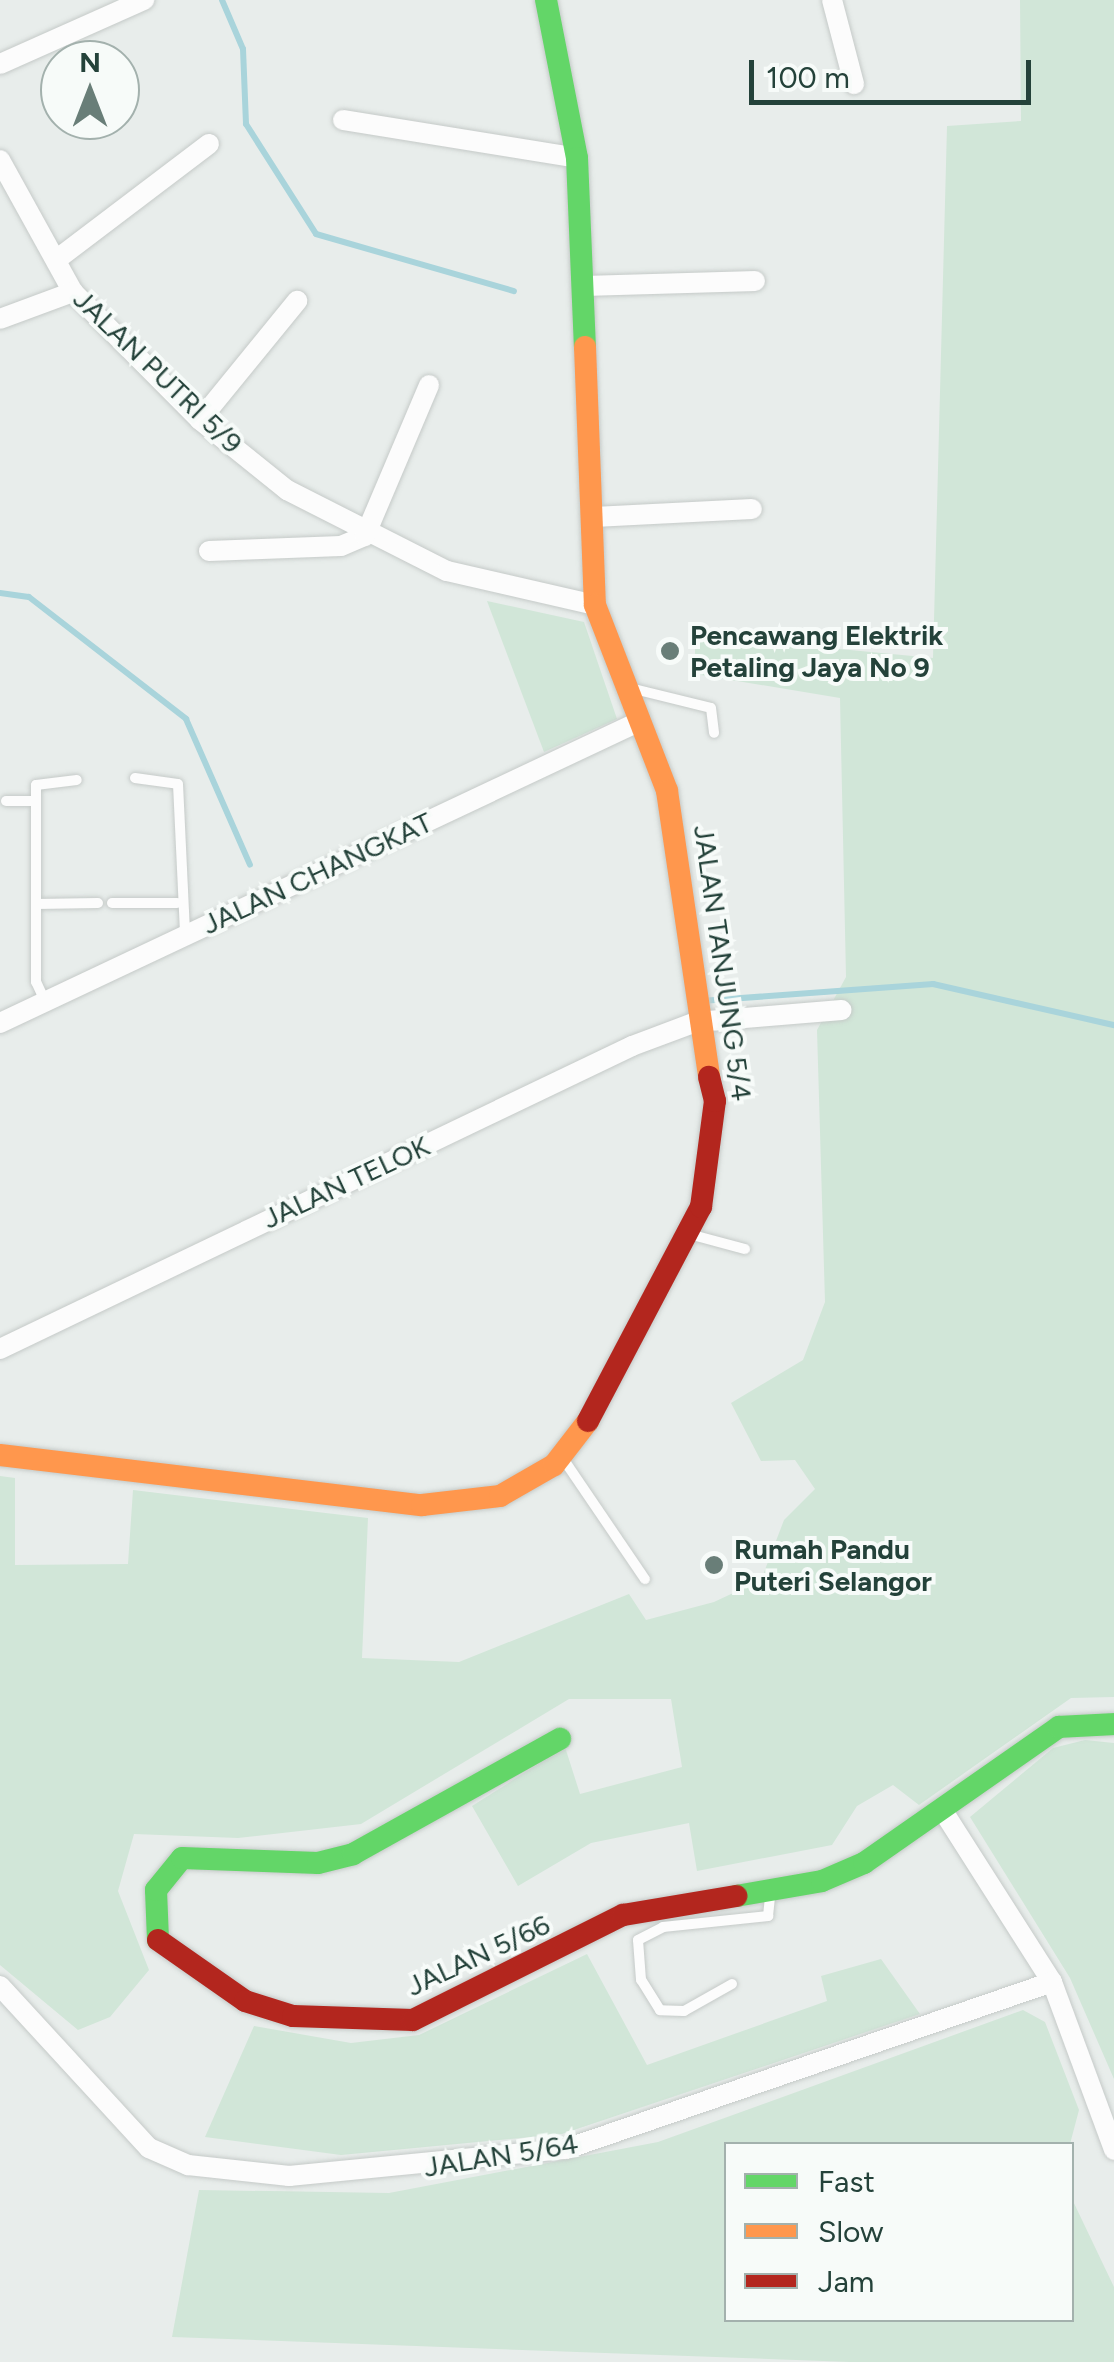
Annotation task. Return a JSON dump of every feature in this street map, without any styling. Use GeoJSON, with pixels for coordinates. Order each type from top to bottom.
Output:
{"type":"FeatureCollection","features":[{"type":"Feature","properties":{"kind":"street"},"geometry":{"type":"LineString","coordinates":[[0,64],[144,0]]}},
{"type":"Feature","properties":{"kind":"street","name":"JALAN TANJUNG 5/4"},"geometry":{"type":"LineString","coordinates":[[0,1456],[460,1506],[500,1496],[562,1457],[604,1401],[688,1234],[714,1152],[715,1101],[696,1022],[667,791],[634,724],[594,605],[594,517],[577,158],[546,0]]}},
{"type":"Feature","properties":{"kind":"street"},"geometry":{"type":"LineString","coordinates":[[832,0],[854,84]]}},
{"type":"Feature","properties":{"kind":"street"},"geometry":{"type":"LineString","coordinates":[[343,120],[577,158]]}},
{"type":"Feature","properties":{"kind":"street"},"geometry":{"type":"LineString","coordinates":[[56,260],[208,144]]}},
{"type":"Feature","properties":{"kind":"street","name":"JALAN PUTRI 5/9"},"geometry":{"type":"LineString","coordinates":[[0,160],[73,292],[200,420],[365,536],[509,590],[594,605]]}},
{"type":"Feature","properties":{"kind":"street"},"geometry":{"type":"LineString","coordinates":[[585,286],[755,281]]}},
{"type":"Feature","properties":{"kind":"street"},"geometry":{"type":"LineString","coordinates":[[0,319],[73,292]]}},
{"type":"Feature","properties":{"kind":"street"},"geometry":{"type":"LineString","coordinates":[[200,420],[296,301]]}},
{"type":"Feature","properties":{"kind":"street"},"geometry":{"type":"LineString","coordinates":[[209,552],[341,546],[365,536],[429,386]]}},
{"type":"Feature","properties":{"kind":"street"},"geometry":{"type":"LineString","coordinates":[[594,517],[752,509]]}},
{"type":"Feature","properties":{"kind":"street","name":"JALAN CHANGKAT"},"geometry":{"type":"LineString","coordinates":[[0,1023],[634,724]]}},
{"type":"Feature","properties":{"kind":"street"},"geometry":{"type":"LineString","coordinates":[[696,1022],[842,1010]]}},
{"type":"Feature","properties":{"kind":"street","name":"JALAN TELOK"},"geometry":{"type":"LineString","coordinates":[[0,1349],[696,1022]]}},
{"type":"Feature","properties":{"kind":"street","name":"JALAN 5/66"},"geometry":{"type":"LineString","coordinates":[[560,1739],[353,1854],[290,1863],[182,1858],[156,1890],[158,1944],[245,2001],[374,2025],[442,2009],[622,1916],[768,1888],[864,1864],[1058,1727],[1114,1724]]}},
{"type":"Feature","properties":{"kind":"street"},"geometry":{"type":"LineString","coordinates":[[944,1811],[1052,1982],[1114,2150]]}},
{"type":"Feature","properties":{"kind":"street","name":"JALAN 5/64"},"geometry":{"type":"LineString","coordinates":[[0,1986],[149,2148],[188,2165],[289,2176],[566,2149],[1052,1982]]}},
{"type":"Feature","properties":{"kind":"lane"},"geometry":{"type":"LineString","coordinates":[[623,687],[712,708],[714,733]]}},
{"type":"Feature","properties":{"kind":"lane"},"geometry":{"type":"LineString","coordinates":[[135,778],[178,784],[178,903],[185,936]]}},
{"type":"Feature","properties":{"kind":"lane"},"geometry":{"type":"LineString","coordinates":[[45,1002],[36,982],[36,801],[40,781],[77,780]]}},
{"type":"Feature","properties":{"kind":"lane"},"geometry":{"type":"LineString","coordinates":[[6,801],[36,801]]}},
{"type":"Feature","properties":{"kind":"lane"},"geometry":{"type":"LineString","coordinates":[[36,904],[98,903]]}},
{"type":"Feature","properties":{"kind":"lane"},"geometry":{"type":"LineString","coordinates":[[112,903],[178,903]]}},
{"type":"Feature","properties":{"kind":"lane"},"geometry":{"type":"LineString","coordinates":[[688,1234],[745,1250]]}},
{"type":"Feature","properties":{"kind":"lane"},"geometry":{"type":"LineString","coordinates":[[562,1457],[646,1579]]}},
{"type":"Feature","properties":{"kind":"lane"},"geometry":{"type":"LineString","coordinates":[[732,1984],[684,2012],[660,2010],[641,1980],[638,1940],[663,1927],[768,1916],[768,1888]]}},
{"type":"Feature","properties":{"kind":"green space"},"geometry":{"type":"Polygon","coordinates":[[[1020,0],[1114,0],[1114,1697],[1071,1698],[919,1805],[893,1785],[857,1806],[832,1845],[697,1871],[689,1823],[591,1843],[518,1886],[472,1806],[565,1747],[580,1794],[682,1767],[671,1699],[569,1699],[361,1824],[238,1838],[134,1834],[118,1891],[149,1970],[110,2017],[78,2030],[0,1965],[0,1476],[15,1478],[15,1565],[128,1564],[133,1490],[368,1518],[362,1658],[459,1662],[629,1594],[646,1620],[714,1602],[761,1580],[784,1520],[815,1489],[795,1460],[761,1461],[731,1403],[803,1360],[825,1302],[817,1030],[846,977],[840,698],[695,674],[695,635],[933,658],[947,126],[1021,121],[1020,0]]]}},
{"type":"Feature","properties":{"kind":"green space"},"geometry":{"type":"Polygon","coordinates":[[[487,601],[584,622],[617,719],[544,752],[487,601]]]}},
{"type":"Feature","properties":{"kind":"green space"},"geometry":{"type":"Polygon","coordinates":[[[1085,1740],[1114,1743],[1114,2079],[1070,1978],[970,1817],[1053,1748],[1085,1740]]]}},
{"type":"Feature","properties":{"kind":"green space"},"geometry":{"type":"Polygon","coordinates":[[[587,1954],[647,2065],[827,2001],[821,1976],[881,1959],[920,2014],[562,2134],[341,2155],[205,2137],[254,2026],[351,2043],[419,2035],[587,1954]]]}},
{"type":"Feature","properties":{"kind":"green space"},"geometry":{"type":"Polygon","coordinates":[[[1023,2010],[1045,2022],[1079,2110],[1071,2142],[724,2142],[724,2322],[1074,2322],[1074,2203],[1114,2287],[1114,2362],[850,2362],[172,2337],[199,2190],[389,2193],[658,2142],[1023,2010]]]}},
{"type":"Feature","properties":{"kind":"waterway"},"geometry":{"type":"LineString","coordinates":[[222,0],[243,49],[246,124],[316,234],[514,291]]}},
{"type":"Feature","properties":{"kind":"waterway"},"geometry":{"type":"LineString","coordinates":[[0,593],[29,597],[186,719],[250,865]]}},
{"type":"Feature","properties":{"kind":"waterway"},"geometry":{"type":"LineString","coordinates":[[701,1001],[933,984],[1114,1025]]}},
{"type":"Feature","properties":{"kind":"traffic: fast"},"geometry":{"type":"LineString","coordinates":[[546,0],[577,158],[585,347]]}},
{"type":"Feature","properties":{"kind":"traffic: fast"},"geometry":{"type":"LineString","coordinates":[[736,1896],[822,1881],[864,1863],[1059,1727],[1114,1724]]}},
{"type":"Feature","properties":{"kind":"traffic: fast"},"geometry":{"type":"LineString","coordinates":[[158,1940],[156,1890],[182,1858],[318,1863],[353,1854],[560,1739]]}},
{"type":"Feature","properties":{"kind":"traffic: slow"},"geometry":{"type":"LineString","coordinates":[[585,347],[595,605],[667,791],[709,1077]]}},
{"type":"Feature","properties":{"kind":"traffic: slow"},"geometry":{"type":"LineString","coordinates":[[0,1455],[422,1505],[500,1496],[554,1465],[588,1421]]}},
{"type":"Feature","properties":{"kind":"traffic: jam"},"geometry":{"type":"LineString","coordinates":[[588,1421],[701,1207],[715,1101],[709,1077]]}},
{"type":"Feature","properties":{"kind":"traffic: jam"},"geometry":{"type":"LineString","coordinates":[[158,1940],[245,2001],[293,2016],[413,2020],[623,1915],[736,1896]]}},
{"type":"Feature","properties":{"kind":"place","name":"Pencawang Elektrik Petaling Jaya No 9"},"geometry":{"type":"Point","coordinates":[670,651]}},
{"type":"Feature","properties":{"kind":"place","name":"Rumah Pandu Puteri Selangor"},"geometry":{"type":"Point","coordinates":[714,1565]}}]}
